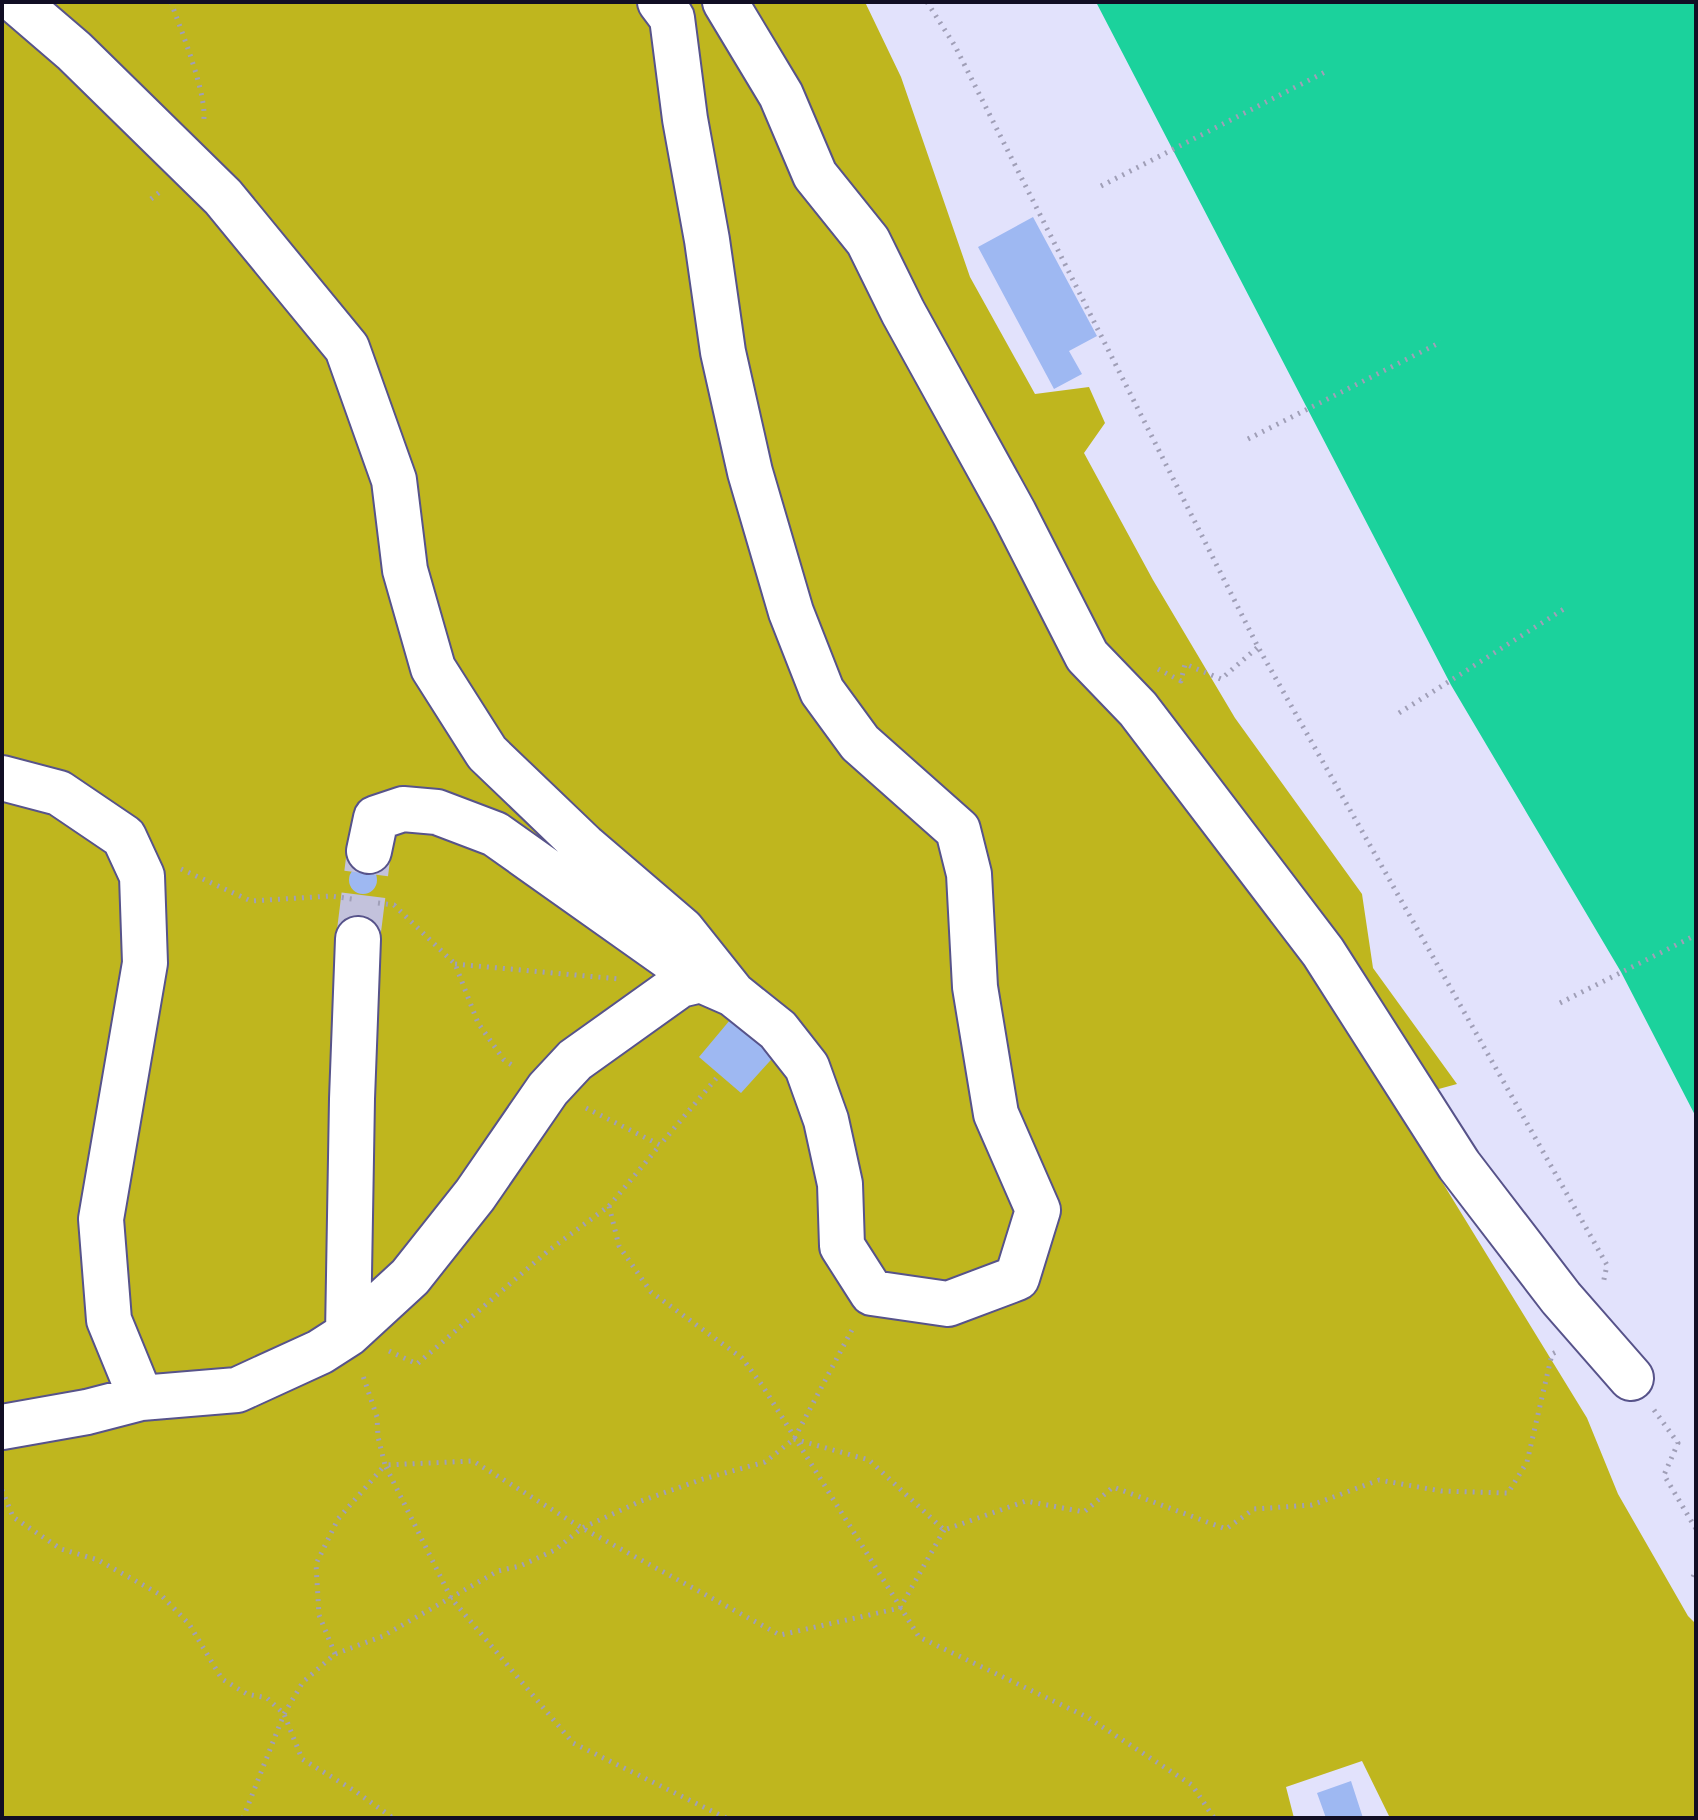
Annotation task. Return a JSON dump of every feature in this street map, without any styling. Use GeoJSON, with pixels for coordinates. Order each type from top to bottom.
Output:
{"type":"FeatureCollection","features":[{"type":"Feature","properties":{"kind":"lane"},"geometry":{"type":"LineString","coordinates":[[17,2],[74,51],[223,197],[347,348],[394,480],[405,570],[433,668],[487,753],[584,846],[682,930],[717,987]]}},
{"type":"Feature","properties":{"kind":"lane"},"geometry":{"type":"LineString","coordinates":[[369,851],[376,818],[403,809],[437,812],[495,834],[778,1030],[807,1067],[826,1120],[840,1184],[842,1246],[872,1293],[948,1304],[1017,1278],[1038,1210],[996,1114],[975,987],[969,874],[958,830],[860,743],[822,691],[791,612],[750,472],[723,352],[672,18],[660,2]]}},
{"type":"Feature","properties":{"kind":"lane"},"geometry":{"type":"LineString","coordinates":[[725,2],[781,95],[815,175],[868,241],[1087,656],[1138,709],[1323,952],[1459,1165],[1561,1298],[1631,1378]]}},
{"type":"Feature","properties":{"kind":"lane"},"geometry":{"type":"LineString","coordinates":[[2,778],[59,793],[124,837],[142,876],[145,963],[101,1219],[109,1320],[141,1398]]}},
{"type":"Feature","properties":{"kind":"lane"},"geometry":{"type":"LineString","coordinates":[[348,1334],[351,1115],[358,939]]}},
{"type":"Feature","properties":{"kind":"lane"},"geometry":{"type":"LineString","coordinates":[[2,1427],[87,1412],[141,1398],[237,1390],[320,1352],[348,1334],[410,1277],[475,1195],[548,1089],[575,1060],[680,985],[717,987]]}},
{"type":"Feature","properties":{"kind":"path"},"geometry":{"type":"LineString","coordinates":[[335,1654],[319,1615],[316,1564],[338,1519],[385,1465],[473,1461],[582,1528],[780,1635],[900,1608],[944,1530],[1026,1501],[1084,1512],[1113,1487],[1226,1529],[1254,1509],[1312,1505],[1379,1480],[1441,1491],[1508,1493],[1527,1462],[1552,1354],[1592,1332],[1607,1265],[1258,647],[955,46],[927,2]]}},
{"type":"Feature","properties":{"kind":"path"},"geometry":{"type":"LineString","coordinates":[[1101,186],[1329,70]]}},
{"type":"Feature","properties":{"kind":"path"},"geometry":{"type":"LineString","coordinates":[[1248,439],[1441,342]]}},
{"type":"Feature","properties":{"kind":"path"},"geometry":{"type":"LineString","coordinates":[[1399,713],[1567,607]]}},
{"type":"Feature","properties":{"kind":"path"},"geometry":{"type":"LineString","coordinates":[[1138,709],[1158,669],[1181,681],[1185,664],[1221,679],[1258,647]]}},
{"type":"Feature","properties":{"kind":"path"},"geometry":{"type":"LineString","coordinates":[[124,837],[197,877],[251,901],[331,896]]}},
{"type":"Feature","properties":{"kind":"path"},"geometry":{"type":"LineString","coordinates":[[1560,1003],[1696,935]]}},
{"type":"Feature","properties":{"kind":"path"},"geometry":{"type":"LineString","coordinates":[[455,964],[620,979]]}},
{"type":"Feature","properties":{"kind":"path"},"geometry":{"type":"LineString","coordinates":[[417,1364],[548,1251],[609,1206],[660,1145]]}},
{"type":"Feature","properties":{"kind":"path"},"geometry":{"type":"LineString","coordinates":[[609,1206],[619,1246],[651,1292],[742,1358],[762,1385],[919,1637],[1087,1717],[1192,1785],[1214,1818]]}},
{"type":"Feature","properties":{"kind":"path"},"geometry":{"type":"LineString","coordinates":[[243,1818],[284,1714],[303,1682],[335,1654],[383,1636],[498,1571],[520,1566],[555,1550],[582,1528],[653,1497],[765,1462],[794,1439],[872,1293]]}},
{"type":"Feature","properties":{"kind":"path"},"geometry":{"type":"LineString","coordinates":[[1631,1378],[1678,1443],[1664,1475],[1696,1529]]}},
{"type":"Feature","properties":{"kind":"path"},"geometry":{"type":"LineString","coordinates":[[377,1417],[385,1465],[451,1598],[573,1743],[726,1818]]}},
{"type":"Feature","properties":{"kind":"path"},"geometry":{"type":"LineString","coordinates":[[794,1439],[869,1460],[944,1530]]}},
{"type":"Feature","properties":{"kind":"path"},"geometry":{"type":"LineString","coordinates":[[2,1490],[13,1517],[61,1549],[98,1560],[161,1595],[189,1624],[222,1679],[247,1694],[267,1698],[284,1714],[302,1759],[393,1818]]}},
{"type":"Feature","properties":{"kind":"path"},"geometry":{"type":"LineString","coordinates":[[1693,1577],[1696,1570]]}},
{"type":"Feature","properties":{"kind":"shaded area"},"geometry":{"type":"Polygon","coordinates":[[[2,2],[635,2],[650,26],[660,76],[673,2],[709,2],[773,104],[1076,665],[1285,926],[1587,1418],[1618,1494],[1688,1616],[1696,1624],[1696,1818],[1390,1818],[1362,1761],[1286,1787],[1294,1818],[2,1818],[2,2]]]}},
{"type":"Feature","properties":{"kind":"shaded area"},"geometry":{"type":"Polygon","coordinates":[[[735,2],[865,2],[901,77],[970,277],[1035,394],[1089,387],[1105,423],[1084,453],[1153,580],[1235,718],[1362,894],[1373,968],[1457,1084],[1413,1096],[1247,821],[1140,679],[1096,652],[735,2]]]}},
{"type":"Feature","properties":{"kind":"shaded area"},"geometry":{"type":"Polygon","coordinates":[[[1096,2],[1696,2],[1696,1117],[1621,972],[1451,685],[1096,2]]]}},
{"type":"Feature","properties":{"kind":"building"},"geometry":{"type":"Polygon","coordinates":[[[1033,217],[1097,336],[1069,351],[1082,374],[1054,389],[978,247],[1033,217]]]}},
{"type":"Feature","properties":{"kind":"building"},"geometry":{"type":"Polygon","coordinates":[[[363,866],[373,870],[377,880],[373,890],[363,894],[353,890],[349,880],[353,870],[363,866]]]}},
{"type":"Feature","properties":{"kind":"building"},"geometry":{"type":"Polygon","coordinates":[[[735,1014],[779,1051],[741,1093],[699,1057],[735,1014]]]}},
{"type":"Feature","properties":{"kind":"building"},"geometry":{"type":"Polygon","coordinates":[[[1351,1781],[1363,1818],[1326,1818],[1317,1793],[1351,1781]]]}},
{"type":"Feature","properties":{"kind":"tunnel"},"geometry":{"type":"LineString","coordinates":[[358,939],[369,851]]}}]}
